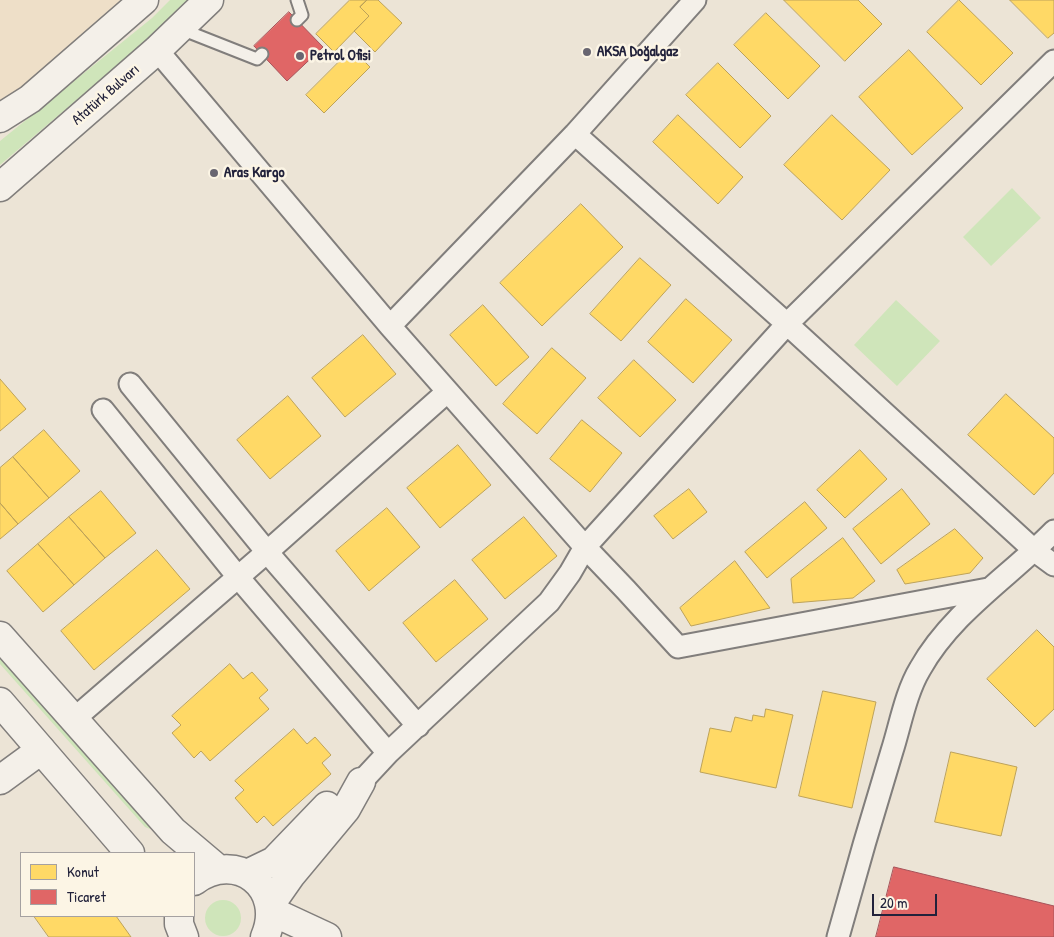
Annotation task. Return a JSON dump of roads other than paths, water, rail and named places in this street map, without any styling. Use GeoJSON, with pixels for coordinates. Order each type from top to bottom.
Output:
{"type":"FeatureCollection","features":[{"type":"Feature","properties":{"kind":"main road"},"geometry":{"type":"LineString","coordinates":[[0,118],[30,100],[144,0]]}},
{"type":"Feature","properties":{"kind":"main road","name":"Atatürk Bulvarı"},"geometry":{"type":"LineString","coordinates":[[0,187],[157,50],[208,0]]}},
{"type":"Feature","properties":{"kind":"main road"},"geometry":{"type":"LineString","coordinates":[[0,636],[173,831],[218,869]]}},
{"type":"Feature","properties":{"kind":"main road"},"geometry":{"type":"LineString","coordinates":[[0,702],[129,852]]}},
{"type":"Feature","properties":{"kind":"main road"},"geometry":{"type":"LineString","coordinates":[[0,780],[41,750]]}},
{"type":"Feature","properties":{"kind":"main road"},"geometry":{"type":"LineString","coordinates":[[247,874],[274,861],[333,800],[361,782]]}},
{"type":"Feature","properties":{"kind":"main road"},"geometry":{"type":"LineString","coordinates":[[270,908],[291,875],[346,809],[361,782]]}},
{"type":"Feature","properties":{"kind":"main road"},"geometry":{"type":"LineString","coordinates":[[195,880],[204,874],[218,869],[233,869],[247,874],[259,883],[268,896],[270,908],[270,926],[265,937]]}},
{"type":"Feature","properties":{"kind":"main road"},"geometry":{"type":"LineString","coordinates":[[270,908],[327,937]]}},
{"type":"Feature","properties":{"kind":"street"},"geometry":{"type":"LineString","coordinates":[[390,326],[575,134],[695,0]]}},
{"type":"Feature","properties":{"kind":"street"},"geometry":{"type":"LineString","coordinates":[[157,50],[447,392],[585,547],[678,647],[988,590]]}},
{"type":"Feature","properties":{"kind":"street"},"geometry":{"type":"LineString","coordinates":[[361,782],[388,753],[549,602],[570,573],[585,547],[787,324],[1054,61]]}},
{"type":"Feature","properties":{"kind":"street"},"geometry":{"type":"LineString","coordinates":[[575,134],[787,324],[1035,551],[1054,566]]}},
{"type":"Feature","properties":{"kind":"street"},"geometry":{"type":"LineString","coordinates":[[130,384],[267,552],[418,726]]}},
{"type":"Feature","properties":{"kind":"street"},"geometry":{"type":"LineString","coordinates":[[74,719],[267,552],[447,392]]}},
{"type":"Feature","properties":{"kind":"street"},"geometry":{"type":"LineString","coordinates":[[103,410],[238,577],[388,753]]}},
{"type":"Feature","properties":{"kind":"street"},"geometry":{"type":"LineString","coordinates":[[838,937],[909,696],[919,670],[945,633],[988,590],[1035,551],[1054,531]]}},
{"type":"Feature","properties":{"kind":"lane"},"geometry":{"type":"LineString","coordinates":[[297,0],[302,15],[297,20]]}},
{"type":"Feature","properties":{"kind":"lane"},"geometry":{"type":"LineString","coordinates":[[180,28],[257,59],[262,54]]}},
{"type":"Feature","properties":{"kind":"place","name":"AKSA Doğalgaz"},"geometry":{"type":"Point","coordinates":[587,52]}},
{"type":"Feature","properties":{"kind":"place","name":"Petrol Ofisi"},"geometry":{"type":"Point","coordinates":[300,56]}},
{"type":"Feature","properties":{"kind":"place","name":"Aras Kargo"},"geometry":{"type":"Point","coordinates":[214,173]}}]}
